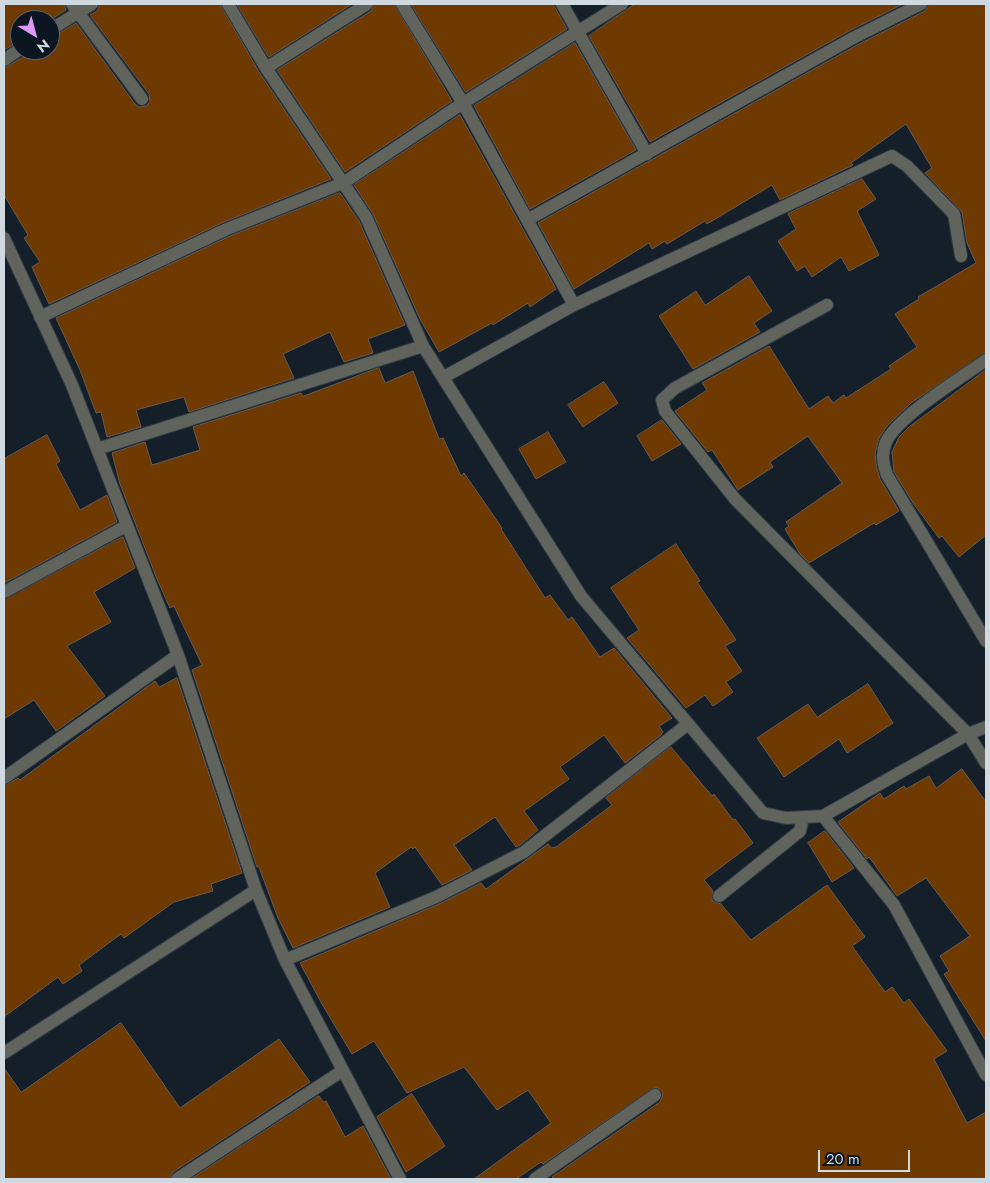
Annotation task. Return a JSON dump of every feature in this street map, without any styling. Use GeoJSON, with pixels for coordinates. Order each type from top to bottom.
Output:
{"type":"FeatureCollection","features":[{"type":"Feature","properties":{"kind":"street"},"geometry":{"type":"LineString","coordinates":[[60,21],[75,8],[92,4]]}},
{"type":"Feature","properties":{"kind":"street"},"geometry":{"type":"LineString","coordinates":[[228,4],[266,68],[366,217],[423,346],[581,596],[763,813],[786,818],[823,816],[968,734],[986,727]]}},
{"type":"Feature","properties":{"kind":"street"},"geometry":{"type":"LineString","coordinates":[[266,68],[367,4]]}},
{"type":"Feature","properties":{"kind":"street"},"geometry":{"type":"LineString","coordinates":[[402,4],[463,103],[529,219],[574,305]]}},
{"type":"Feature","properties":{"kind":"street"},"geometry":{"type":"LineString","coordinates":[[562,4],[647,154]]}},
{"type":"Feature","properties":{"kind":"street"},"geometry":{"type":"LineString","coordinates":[[40,316],[227,229],[343,184],[463,103],[622,4]]}},
{"type":"Feature","properties":{"kind":"street"},"geometry":{"type":"LineString","coordinates":[[529,219],[853,38],[921,4]]}},
{"type":"Feature","properties":{"kind":"street"},"geometry":{"type":"LineString","coordinates":[[75,8],[142,99]]}},
{"type":"Feature","properties":{"kind":"street"},"geometry":{"type":"LineString","coordinates":[[444,377],[574,305],[892,156],[907,166],[954,214],[961,256]]}},
{"type":"Feature","properties":{"kind":"street"},"geometry":{"type":"LineString","coordinates":[[4,238],[72,385],[178,655],[256,890],[284,960],[400,1179]]}},
{"type":"Feature","properties":{"kind":"street"},"geometry":{"type":"LineString","coordinates":[[827,304],[675,388],[662,400],[665,411],[735,499],[968,734],[986,763]]}},
{"type":"Feature","properties":{"kind":"street"},"geometry":{"type":"LineString","coordinates":[[97,449],[423,346]]}},
{"type":"Feature","properties":{"kind":"street"},"geometry":{"type":"LineString","coordinates":[[986,360],[914,413],[892,432],[885,443],[882,460],[887,475],[986,641]]}},
{"type":"Feature","properties":{"kind":"street"},"geometry":{"type":"LineString","coordinates":[[4,592],[126,526]]}},
{"type":"Feature","properties":{"kind":"street"},"geometry":{"type":"LineString","coordinates":[[4,778],[178,655]]}},
{"type":"Feature","properties":{"kind":"street"},"geometry":{"type":"LineString","coordinates":[[284,960],[436,897],[524,852],[688,724]]}},
{"type":"Feature","properties":{"kind":"street"},"geometry":{"type":"LineString","coordinates":[[823,816],[894,905],[986,1075]]}},
{"type":"Feature","properties":{"kind":"street"},"geometry":{"type":"LineString","coordinates":[[719,896],[800,831],[803,817]]}},
{"type":"Feature","properties":{"kind":"street"},"geometry":{"type":"LineString","coordinates":[[4,1053],[256,890]]}},
{"type":"Feature","properties":{"kind":"street"},"geometry":{"type":"LineString","coordinates":[[177,1179],[342,1071]]}},
{"type":"Feature","properties":{"kind":"street"},"geometry":{"type":"LineString","coordinates":[[535,1179],[655,1095]]}},
{"type":"Feature","properties":{"kind":"building"},"geometry":{"type":"Polygon","coordinates":[[[4,4],[64,4],[66,10],[60,14],[60,10],[10,10],[10,47],[4,50],[4,4]]]}},
{"type":"Feature","properties":{"kind":"building"},"geometry":{"type":"Polygon","coordinates":[[[100,4],[220,4],[259,72],[331,179],[224,222],[49,304],[32,267],[40,262],[24,238],[28,235],[4,195],[4,68],[18,60],[60,60],[60,32],[76,23],[135,104],[139,107],[146,106],[150,102],[149,94],[90,15],[97,11],[100,4]]]}},
{"type":"Feature","properties":{"kind":"building"},"geometry":{"type":"Polygon","coordinates":[[[237,4],[352,4],[269,57],[237,4]]]}},
{"type":"Feature","properties":{"kind":"building"},"geometry":{"type":"Polygon","coordinates":[[[375,4],[394,4],[452,101],[345,172],[277,70],[371,11],[375,4]]]}},
{"type":"Feature","properties":{"kind":"building"},"geometry":{"type":"Polygon","coordinates":[[[411,4],[553,4],[567,29],[466,92],[411,4]]]}},
{"type":"Feature","properties":{"kind":"building"},"geometry":{"type":"Polygon","coordinates":[[[635,4],[903,4],[849,31],[650,142],[589,36],[635,4]]]}},
{"type":"Feature","properties":{"kind":"building"},"geometry":{"type":"Polygon","coordinates":[[[929,4],[986,4],[986,352],[911,403],[887,426],[879,438],[875,454],[877,469],[880,479],[899,511],[876,525],[874,523],[809,563],[800,554],[785,529],[789,526],[786,522],[842,483],[808,436],[770,462],[773,467],[738,490],[712,450],[708,452],[675,411],[707,390],[702,383],[769,346],[809,409],[828,396],[833,403],[844,395],[846,398],[891,369],[889,366],[917,347],[895,314],[919,299],[918,297],[976,263],[967,243],[962,212],[925,173],[932,168],[906,124],[851,163],[853,165],[780,200],[772,185],[707,224],[705,221],[667,244],[665,241],[652,249],[649,243],[574,289],[538,223],[857,45],[925,11],[929,4]]]}},
{"type":"Feature","properties":{"kind":"building"},"geometry":{"type":"Polygon","coordinates":[[[575,43],[636,150],[530,209],[474,106],[575,43]]]}},
{"type":"Feature","properties":{"kind":"building"},"geometry":{"type":"Polygon","coordinates":[[[460,115],[556,289],[530,307],[528,303],[493,325],[492,323],[439,352],[420,319],[373,214],[354,185],[460,115]]]}},
{"type":"Feature","properties":{"kind":"building"},"geometry":{"type":"Polygon","coordinates":[[[862,179],[876,199],[857,211],[879,255],[849,271],[841,257],[812,277],[805,266],[797,271],[778,241],[796,229],[788,214],[862,179]]]}},
{"type":"Feature","properties":{"kind":"building"},"geometry":{"type":"Polygon","coordinates":[[[340,193],[359,221],[405,325],[368,339],[373,353],[344,362],[330,332],[283,354],[294,378],[189,412],[184,397],[136,410],[141,427],[107,437],[101,412],[96,413],[80,370],[56,318],[230,236],[340,193]]]}},
{"type":"Feature","properties":{"kind":"building"},"geometry":{"type":"Polygon","coordinates":[[[749,276],[772,311],[754,323],[760,332],[693,369],[659,316],[696,291],[705,305],[749,276]]]}},
{"type":"Feature","properties":{"kind":"building"},"geometry":{"type":"Polygon","coordinates":[[[379,368],[385,383],[413,371],[439,439],[443,438],[461,476],[464,473],[502,528],[545,598],[550,595],[568,620],[572,617],[600,657],[614,648],[672,718],[659,726],[663,732],[661,735],[625,763],[604,735],[560,767],[569,779],[524,811],[538,830],[520,845],[516,847],[495,817],[454,845],[472,870],[442,885],[415,847],[413,849],[411,847],[375,873],[390,907],[293,948],[278,918],[259,867],[257,867],[192,670],[202,665],[174,606],[170,608],[157,579],[120,484],[112,453],[145,442],[152,465],[200,450],[193,427],[301,393],[303,396],[379,368]]]}},
{"type":"Feature","properties":{"kind":"building"},"geometry":{"type":"Polygon","coordinates":[[[986,370],[986,535],[959,557],[942,536],[939,538],[913,503],[894,472],[892,452],[899,437],[909,427],[986,370]]]}},
{"type":"Feature","properties":{"kind":"building"},"geometry":{"type":"Polygon","coordinates":[[[604,382],[618,403],[583,427],[568,405],[604,382]]]}},
{"type":"Feature","properties":{"kind":"building"},"geometry":{"type":"Polygon","coordinates":[[[662,420],[681,444],[652,461],[637,436],[662,420]]]}},
{"type":"Feature","properties":{"kind":"building"},"geometry":{"type":"Polygon","coordinates":[[[548,432],[566,462],[536,479],[519,449],[548,432]]]}},
{"type":"Feature","properties":{"kind":"building"},"geometry":{"type":"Polygon","coordinates":[[[47,435],[60,461],[56,464],[80,510],[107,495],[117,522],[4,583],[4,459],[47,435]]]}},
{"type":"Feature","properties":{"kind":"building"},"geometry":{"type":"Polygon","coordinates":[[[123,537],[135,568],[94,592],[111,622],[67,646],[105,696],[56,731],[34,700],[4,719],[4,600],[123,537]]]}},
{"type":"Feature","properties":{"kind":"building"},"geometry":{"type":"Polygon","coordinates":[[[676,544],[700,581],[697,582],[736,640],[725,646],[742,671],[726,682],[733,692],[713,706],[705,695],[686,708],[627,638],[639,630],[611,588],[676,544]]]}},
{"type":"Feature","properties":{"kind":"building"},"geometry":{"type":"Polygon","coordinates":[[[177,678],[242,873],[211,884],[213,891],[174,902],[124,938],[121,934],[79,965],[82,971],[63,984],[58,977],[4,1017],[4,786],[18,778],[20,780],[155,681],[159,687],[177,678]]]}},
{"type":"Feature","properties":{"kind":"building"},"geometry":{"type":"Polygon","coordinates":[[[868,684],[893,723],[847,753],[839,739],[784,777],[757,738],[808,704],[817,717],[868,684]]]}},
{"type":"Feature","properties":{"kind":"building"},"geometry":{"type":"Polygon","coordinates":[[[671,747],[712,796],[714,794],[753,843],[704,880],[713,891],[712,901],[721,904],[751,940],[827,885],[865,937],[852,946],[885,992],[892,987],[904,1003],[909,999],[947,1051],[934,1059],[967,1123],[986,1112],[986,1179],[554,1179],[552,1177],[660,1102],[663,1094],[661,1090],[655,1087],[543,1164],[541,1162],[516,1179],[474,1179],[551,1123],[528,1090],[497,1110],[464,1067],[407,1093],[374,1041],[352,1054],[300,963],[439,904],[481,883],[486,889],[548,844],[551,848],[556,847],[612,805],[606,798],[671,747]]]}},
{"type":"Feature","properties":{"kind":"building"},"geometry":{"type":"Polygon","coordinates":[[[962,769],[986,802],[986,1041],[944,974],[949,971],[940,956],[970,936],[926,878],[897,896],[869,857],[867,859],[838,822],[880,793],[884,799],[904,786],[906,789],[929,776],[936,788],[962,769]]]}},
{"type":"Feature","properties":{"kind":"building"},"geometry":{"type":"Polygon","coordinates":[[[825,831],[854,868],[832,882],[808,843],[825,831]]]}},
{"type":"Feature","properties":{"kind":"building"},"geometry":{"type":"Polygon","coordinates":[[[121,1023],[180,1108],[279,1039],[310,1082],[173,1172],[169,1179],[4,1179],[4,1068],[21,1092],[121,1023]]]}},
{"type":"Feature","properties":{"kind":"building"},"geometry":{"type":"Polygon","coordinates":[[[412,1094],[445,1146],[406,1172],[377,1117],[412,1094]]]}},
{"type":"Feature","properties":{"kind":"building"},"geometry":{"type":"Polygon","coordinates":[[[319,1096],[324,1102],[326,1101],[345,1137],[363,1126],[391,1179],[191,1179],[319,1096]]]}}]}
